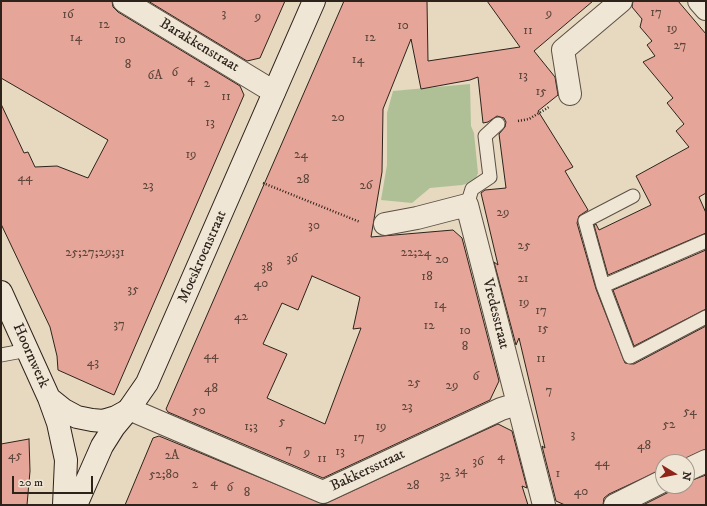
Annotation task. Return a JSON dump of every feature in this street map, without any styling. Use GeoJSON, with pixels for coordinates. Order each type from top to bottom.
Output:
{"type":"FeatureCollection","features":[{"type":"Feature","properties":{"kind":"street","name":"Barakkenstraat"},"geometry":{"type":"LineString","coordinates":[[124,1],[274,92]]}},
{"type":"Feature","properties":{"kind":"street","name":"Moeskroenstraat"},"geometry":{"type":"LineString","coordinates":[[76,505],[102,446],[114,426],[129,409],[147,383],[314,1]]}},
{"type":"Feature","properties":{"kind":"street"},"geometry":{"type":"LineString","coordinates":[[570,94],[563,50],[622,1]]}},
{"type":"Feature","properties":{"kind":"street"},"geometry":{"type":"LineString","coordinates":[[699,1],[706,9]]}},
{"type":"Feature","properties":{"kind":"street"},"geometry":{"type":"LineString","coordinates":[[385,224],[417,218],[467,205]]}},
{"type":"Feature","properties":{"kind":"street","name":"Vredesstraat"},"geometry":{"type":"LineString","coordinates":[[467,205],[544,505]]}},
{"type":"Feature","properties":{"kind":"street","name":"Hoornwerk"},"geometry":{"type":"LineString","coordinates":[[1,292],[50,398],[58,423],[66,460],[64,505]]}},
{"type":"Feature","properties":{"kind":"street","name":"Hoornwerk"},"geometry":{"type":"LineString","coordinates":[[50,398],[64,410],[77,417],[92,420],[102,421],[116,417],[129,409]]}},
{"type":"Feature","properties":{"kind":"street","name":"Bakkersstraat"},"geometry":{"type":"LineString","coordinates":[[129,409],[323,492],[501,409],[517,404]]}},
{"type":"Feature","properties":{"kind":"street"},"geometry":{"type":"LineString","coordinates":[[695,466],[706,460]]}},
{"type":"Feature","properties":{"kind":"street"},"geometry":{"type":"LineString","coordinates":[[615,505],[655,485]]}},
{"type":"Feature","properties":{"kind":"lane"},"geometry":{"type":"LineString","coordinates":[[467,205],[472,189],[490,177],[485,136],[498,124]]}},
{"type":"Feature","properties":{"kind":"lane"},"geometry":{"type":"LineString","coordinates":[[633,196],[585,221],[603,286],[630,357],[706,317]]}},
{"type":"Feature","properties":{"kind":"lane"},"geometry":{"type":"LineString","coordinates":[[603,286],[706,240]]}},
{"type":"Feature","properties":{"kind":"lane"},"geometry":{"type":"LineString","coordinates":[[1,356],[28,350]]}},
{"type":"Feature","properties":{"kind":"path"},"geometry":{"type":"LineString","coordinates":[[240,173],[371,227],[385,224]]}},
{"type":"Feature","properties":{"kind":"green space"},"geometry":{"type":"Polygon","coordinates":[[[470,84],[471,126],[474,133],[478,173],[473,182],[462,185],[430,188],[412,203],[381,200],[387,165],[387,113],[393,91],[470,84]]]}},
{"type":"Feature","properties":{"kind":"building"},"geometry":{"type":"Polygon","coordinates":[[[1,1],[112,1],[113,7],[118,12],[240,86],[244,95],[114,395],[58,370],[57,356],[50,327],[1,224],[1,104],[24,153],[28,152],[35,167],[57,166],[88,178],[108,140],[1,78],[1,1]]]}},
{"type":"Feature","properties":{"kind":"building"},"geometry":{"type":"Polygon","coordinates":[[[148,1],[285,1],[260,58],[247,61],[148,1]]]}},
{"type":"Feature","properties":{"kind":"building"},"geometry":{"type":"Polygon","coordinates":[[[344,1],[427,1],[428,61],[520,47],[487,1],[593,1],[534,51],[555,77],[558,95],[538,111],[573,167],[565,171],[588,210],[579,216],[577,223],[596,289],[625,363],[634,364],[706,326],[706,449],[695,454],[655,454],[655,473],[609,494],[604,498],[603,505],[565,505],[556,501],[542,446],[545,448],[519,338],[516,345],[494,262],[498,265],[481,193],[485,190],[506,188],[499,134],[505,127],[506,122],[504,118],[497,116],[488,122],[483,123],[478,77],[470,80],[421,89],[411,39],[383,109],[382,172],[371,237],[453,230],[462,238],[499,381],[490,400],[323,478],[168,412],[166,409],[344,1]],[[312,276],[298,310],[282,303],[263,344],[287,354],[267,398],[325,424],[361,328],[353,329],[360,297],[312,276]]]}},
{"type":"Feature","properties":{"kind":"building"},"geometry":{"type":"Polygon","coordinates":[[[633,1],[678,1],[706,34],[706,193],[699,197],[706,213],[706,233],[608,275],[594,225],[596,224],[599,230],[651,205],[636,176],[689,147],[676,131],[684,124],[667,103],[673,98],[643,62],[655,56],[647,45],[652,41],[640,27],[642,19],[632,7],[633,1]]]}},
{"type":"Feature","properties":{"kind":"building"},"geometry":{"type":"Polygon","coordinates":[[[706,250],[706,309],[634,346],[613,290],[706,250]]]}},
{"type":"Feature","properties":{"kind":"building"},"geometry":{"type":"Polygon","coordinates":[[[498,424],[512,431],[527,488],[522,486],[528,505],[125,505],[153,438],[159,436],[324,504],[498,424]]]}},
{"type":"Feature","properties":{"kind":"building"},"geometry":{"type":"Polygon","coordinates":[[[29,439],[30,471],[27,505],[1,505],[1,444],[29,439]]]}},
{"type":"Feature","properties":{"kind":"building"},"geometry":{"type":"Polygon","coordinates":[[[706,475],[706,505],[643,505],[665,494],[695,494],[695,479],[706,475]]]}}]}
